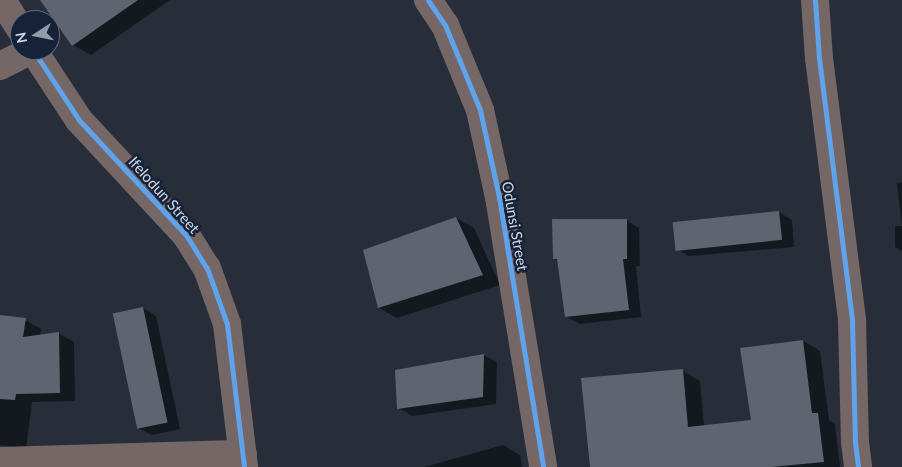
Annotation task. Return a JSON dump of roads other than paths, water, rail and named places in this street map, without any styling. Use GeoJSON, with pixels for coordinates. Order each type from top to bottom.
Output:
{"type":"FeatureCollection","features":[{"type":"Feature","properties":{"kind":"street"},"geometry":{"type":"LineString","coordinates":[[2,0],[10,13]]}},
{"type":"Feature","properties":{"kind":"street","name":"Odunsi Street"},"geometry":{"type":"LineString","coordinates":[[428,0],[445,25],[480,110],[498,197],[543,467]]}},
{"type":"Feature","properties":{"kind":"street"},"geometry":{"type":"LineString","coordinates":[[815,0],[819,58],[852,321],[855,442],[858,467]]}},
{"type":"Feature","properties":{"kind":"street"},"geometry":{"type":"LineString","coordinates":[[0,66],[12,60]]}},
{"type":"Feature","properties":{"kind":"street","name":"Ifelodun Street"},"geometry":{"type":"LineString","coordinates":[[39,60],[79,120],[186,235],[206,268],[227,324],[244,460]]}},
{"type":"Feature","properties":{"kind":"street"},"geometry":{"type":"LineString","coordinates":[[0,461],[244,460]]}}]}
